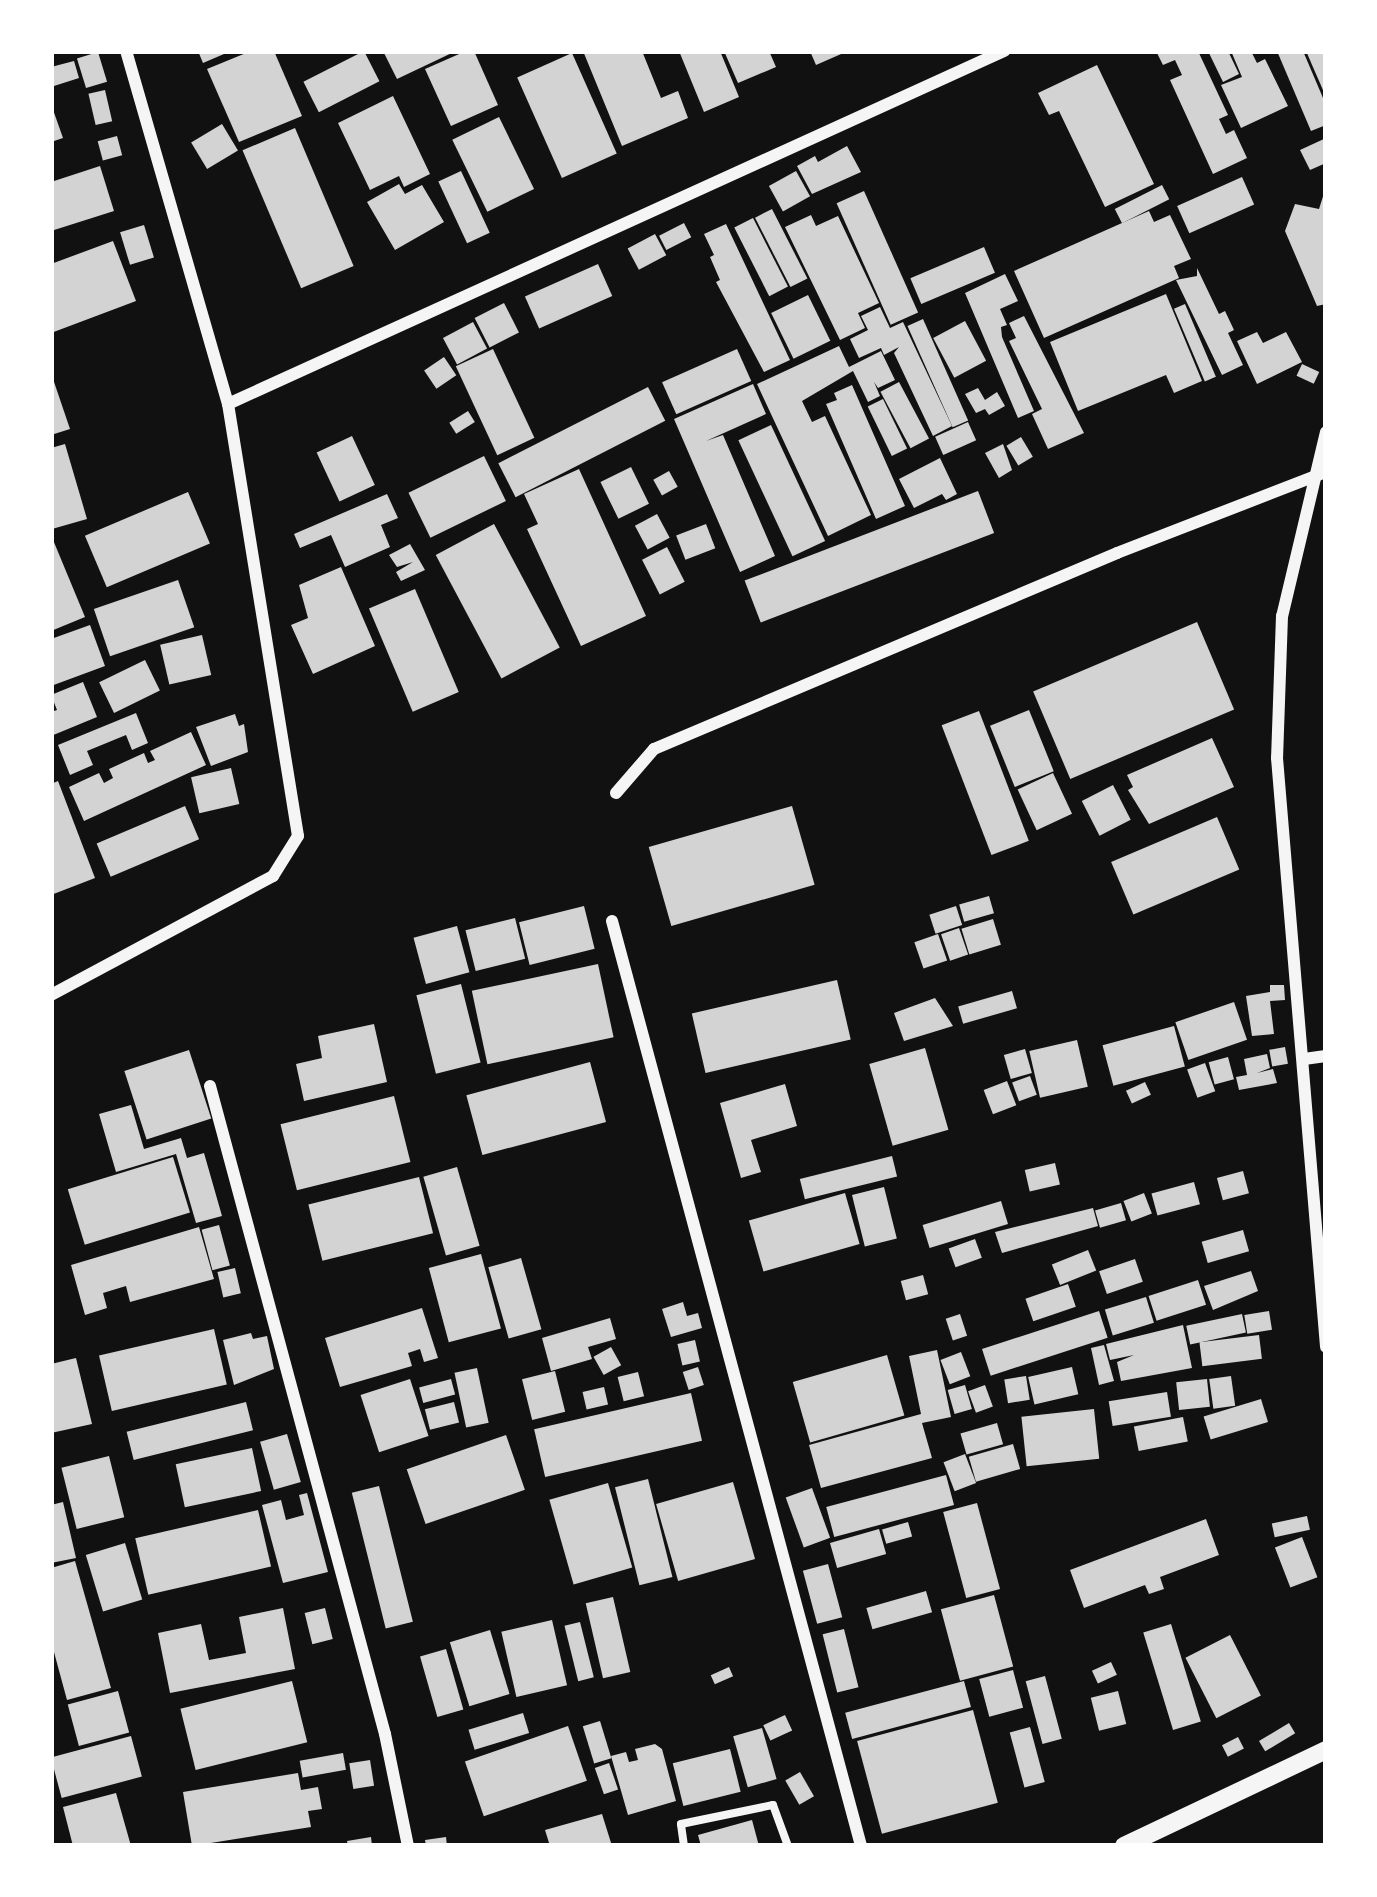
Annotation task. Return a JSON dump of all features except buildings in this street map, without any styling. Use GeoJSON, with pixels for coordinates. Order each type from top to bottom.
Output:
{"type":"FeatureCollection","features":[{"type":"Feature","properties":{"kind":"main road"},"geometry":{"type":"LineString","coordinates":[[1124,1846],[1326,1750]]}},
{"type":"Feature","properties":{"kind":"street"},"geometry":{"type":"LineString","coordinates":[[51,994],[273,876],[298,836],[229,404],[126,51]]}},
{"type":"Feature","properties":{"kind":"street"},"geometry":{"type":"LineString","coordinates":[[229,404],[1004,51]]}},
{"type":"Feature","properties":{"kind":"street"},"geometry":{"type":"LineString","coordinates":[[1326,432],[1282,616],[1277,758],[1326,1347]]}},
{"type":"Feature","properties":{"kind":"street"},"geometry":{"type":"LineString","coordinates":[[616,793],[654,749],[1320,472]]}},
{"type":"Feature","properties":{"kind":"street"},"geometry":{"type":"LineString","coordinates":[[612,921],[861,1846]]}},
{"type":"Feature","properties":{"kind":"street"},"geometry":{"type":"LineString","coordinates":[[1304,1059],[1326,1056]]}},
{"type":"Feature","properties":{"kind":"street"},"geometry":{"type":"LineString","coordinates":[[210,1087],[386,1734],[408,1846]]}},
{"type":"Feature","properties":{"kind":"lane"},"geometry":{"type":"LineString","coordinates":[[684,1846],[681,1824],[773,1804],[788,1846]]}}]}
